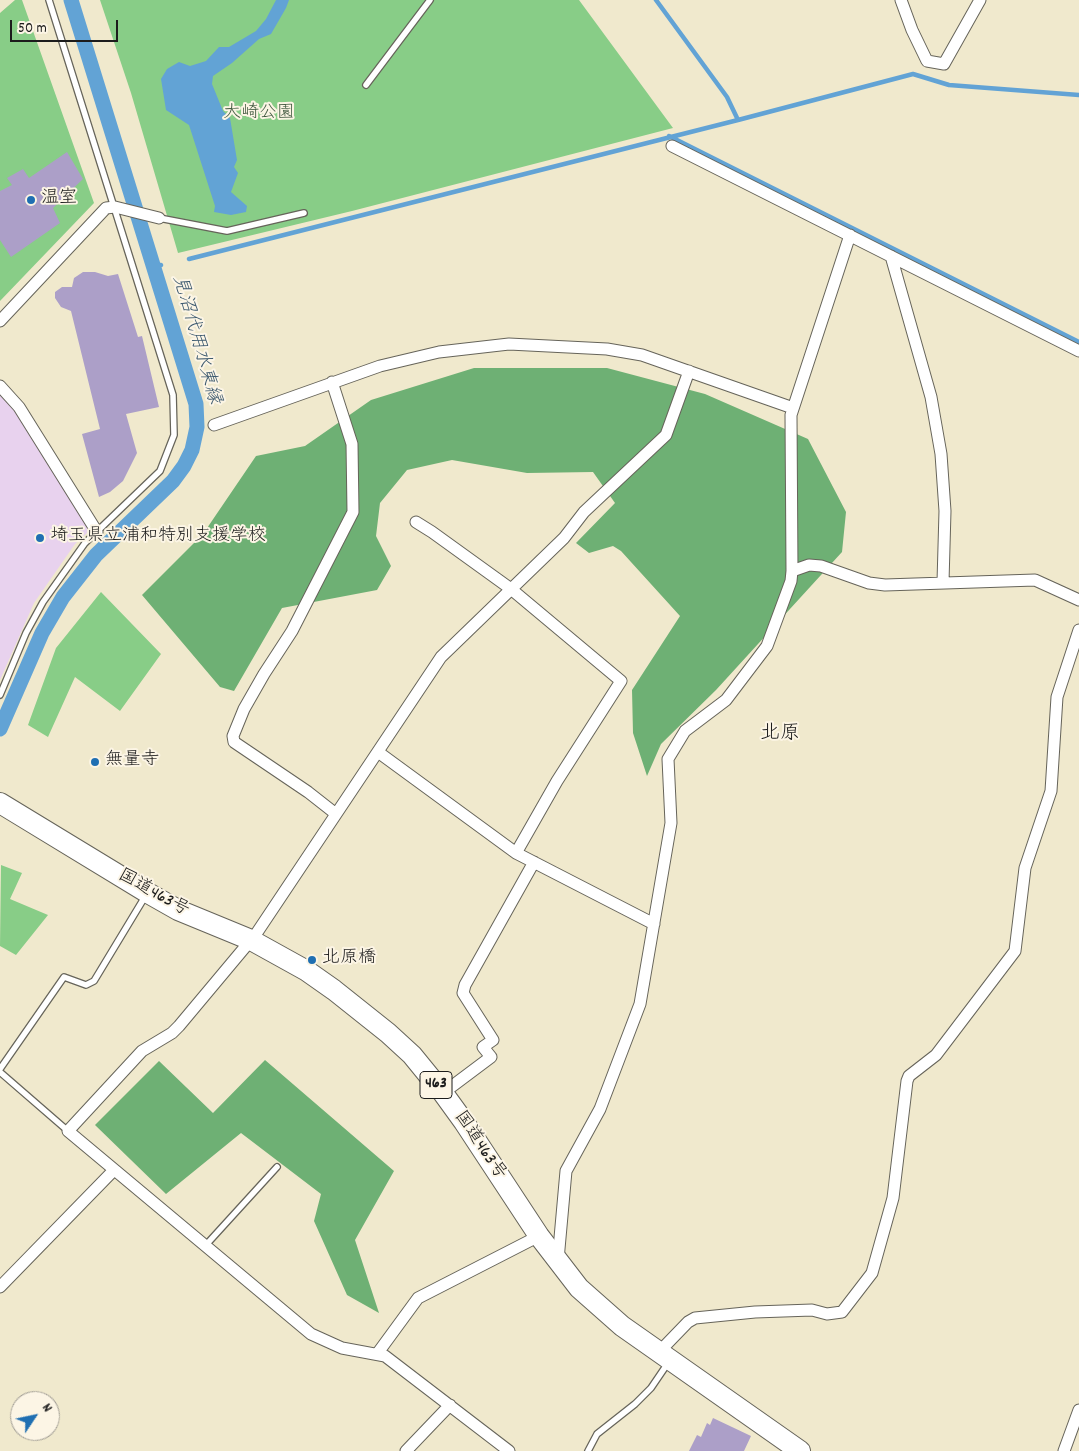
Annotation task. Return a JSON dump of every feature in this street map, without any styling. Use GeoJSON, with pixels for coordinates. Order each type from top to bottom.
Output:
{"type":"FeatureCollection","features":[{"type":"Feature","properties":{"kind":"highway","name":"国道463号"},"geometry":{"type":"LineString","coordinates":[[0,803],[148,893],[187,914],[251,940],[307,971],[388,1033],[412,1055],[443,1093],[539,1236],[579,1288],[622,1326],[800,1451]]}},
{"type":"Feature","properties":{"kind":"street"},"geometry":{"type":"LineString","coordinates":[[901,0],[912,30],[927,61],[944,64],[980,0]]}},
{"type":"Feature","properties":{"kind":"street"},"geometry":{"type":"LineString","coordinates":[[672,146],[1079,351]]}},
{"type":"Feature","properties":{"kind":"street"},"geometry":{"type":"LineString","coordinates":[[0,322],[106,208],[115,208],[159,218]]}},
{"type":"Feature","properties":{"kind":"street"},"geometry":{"type":"LineString","coordinates":[[558,1262],[566,1170],[600,1109],[640,1004],[670,823],[668,759],[685,731],[726,700],[767,646],[791,581],[791,415],[850,235]]}},
{"type":"Feature","properties":{"kind":"street"},"geometry":{"type":"LineString","coordinates":[[891,256],[931,397],[941,454],[945,511],[943,582]]}},
{"type":"Feature","properties":{"kind":"street"},"geometry":{"type":"LineString","coordinates":[[214,424],[380,366],[438,352],[510,344],[607,349],[642,354],[793,408]]}},
{"type":"Feature","properties":{"kind":"street"},"geometry":{"type":"LineString","coordinates":[[508,1451],[385,1356],[342,1348],[311,1334],[68,1131],[142,1050],[172,1033],[179,1026],[251,940],[441,657],[564,538],[584,512],[666,435],[689,371]]}},
{"type":"Feature","properties":{"kind":"street"},"geometry":{"type":"LineString","coordinates":[[332,382],[352,444],[353,512],[292,631],[264,674],[244,710],[234,736],[234,742],[308,792],[336,814]]}},
{"type":"Feature","properties":{"kind":"street"},"geometry":{"type":"LineString","coordinates":[[0,386],[19,407],[97,532]]}},
{"type":"Feature","properties":{"kind":"street"},"geometry":{"type":"LineString","coordinates":[[416,522],[511,589],[621,682],[557,781],[516,853]]}},
{"type":"Feature","properties":{"kind":"street"},"geometry":{"type":"LineString","coordinates":[[792,571],[809,565],[821,566],[869,583],[884,584],[1036,580],[1079,600]]}},
{"type":"Feature","properties":{"kind":"street"},"geometry":{"type":"LineString","coordinates":[[665,1356],[688,1322],[695,1318],[755,1312],[812,1310],[827,1314],[842,1312],[872,1273],[893,1198],[907,1081],[910,1076],[936,1055],[1016,951],[1025,868],[1051,791],[1057,697],[1079,630]]}},
{"type":"Feature","properties":{"kind":"street"},"geometry":{"type":"LineString","coordinates":[[378,752],[516,853],[654,924]]}},
{"type":"Feature","properties":{"kind":"street"},"geometry":{"type":"LineString","coordinates":[[443,1093],[491,1057],[484,1047],[493,1040],[463,993],[534,862]]}},
{"type":"Feature","properties":{"kind":"street"},"geometry":{"type":"LineString","coordinates":[[0,1287],[114,1170]]}},
{"type":"Feature","properties":{"kind":"street"},"geometry":{"type":"LineString","coordinates":[[377,1354],[418,1298],[539,1236]]}},
{"type":"Feature","properties":{"kind":"street"},"geometry":{"type":"LineString","coordinates":[[406,1451],[450,1405]]}},
{"type":"Feature","properties":{"kind":"street"},"geometry":{"type":"LineString","coordinates":[[1064,1451],[1079,1410]]}},
{"type":"Feature","properties":{"kind":"lane"},"geometry":{"type":"LineString","coordinates":[[0,695],[26,633],[43,602],[85,543],[160,471],[174,435],[173,395],[49,0]]}},
{"type":"Feature","properties":{"kind":"lane"},"geometry":{"type":"LineString","coordinates":[[366,84],[430,0]]}},
{"type":"Feature","properties":{"kind":"lane"},"geometry":{"type":"LineString","coordinates":[[159,218],[227,232],[304,213]]}},
{"type":"Feature","properties":{"kind":"lane"},"geometry":{"type":"LineString","coordinates":[[68,1131],[0,1070],[64,977],[86,985],[94,981],[148,893]]}},
{"type":"Feature","properties":{"kind":"lane"},"geometry":{"type":"LineString","coordinates":[[205,1246],[277,1167]]}},
{"type":"Feature","properties":{"kind":"lane"},"geometry":{"type":"LineString","coordinates":[[588,1451],[597,1434],[636,1404],[651,1388],[665,1356]]}},
{"type":"Feature","properties":{"kind":"shaded area","name":"埼玉県立浦和特別支援学校"},"geometry":{"type":"Polygon","coordinates":[[[0,394],[19,414],[87,525],[87,533],[75,544],[34,603],[0,680],[0,394]]]}},
{"type":"Feature","properties":{"kind":"green space"},"geometry":{"type":"Polygon","coordinates":[[[15,0],[22,0],[94,203],[0,301],[0,13],[15,0]]]}},
{"type":"Feature","properties":{"kind":"green space","name":"大崎公園"},"geometry":{"type":"Polygon","coordinates":[[[100,0],[579,0],[673,128],[352,211],[178,253],[131,93],[100,0]]]}},
{"type":"Feature","properties":{"kind":"green space"},"geometry":{"type":"Polygon","coordinates":[[[474,368],[607,368],[705,394],[808,439],[846,512],[842,552],[716,690],[661,744],[647,776],[633,733],[632,690],[680,616],[621,551],[613,546],[589,553],[576,543],[615,503],[593,472],[527,473],[452,460],[407,470],[380,503],[376,536],[391,566],[377,590],[282,608],[234,691],[220,687],[142,595],[203,534],[256,456],[305,446],[371,400],[474,368]]]}},
{"type":"Feature","properties":{"kind":"green space"},"geometry":{"type":"Polygon","coordinates":[[[101,592],[161,654],[120,711],[75,677],[48,737],[28,725],[56,648],[101,592]]]}},
{"type":"Feature","properties":{"kind":"green space"},"geometry":{"type":"Polygon","coordinates":[[[1,865],[22,873],[10,899],[48,915],[16,955],[0,946],[1,865]]]}},
{"type":"Feature","properties":{"kind":"green space"},"geometry":{"type":"Polygon","coordinates":[[[265,1060],[394,1171],[355,1240],[379,1313],[347,1295],[314,1221],[321,1194],[241,1133],[166,1194],[95,1125],[159,1061],[213,1113],[265,1060]]]}},
{"type":"Feature","properties":{"kind":"water"},"geometry":{"type":"Polygon","coordinates":[[[276,0],[289,0],[271,34],[259,39],[232,63],[213,76],[212,84],[223,111],[230,118],[237,160],[234,167],[238,173],[231,192],[247,206],[246,212],[231,215],[214,212],[215,206],[189,125],[166,110],[161,79],[167,69],[179,62],[190,66],[206,61],[219,47],[229,47],[256,31],[266,19],[276,0]]]}},
{"type":"Feature","properties":{"kind":"building","name":"温室"},"geometry":{"type":"Polygon","coordinates":[[[67,152],[83,179],[53,208],[60,223],[11,257],[0,240],[0,191],[12,185],[7,178],[23,169],[29,178],[67,152]]]}},
{"type":"Feature","properties":{"kind":"building"},"geometry":{"type":"Polygon","coordinates":[[[83,272],[95,272],[108,276],[118,274],[138,337],[142,336],[159,407],[126,414],[137,453],[123,481],[110,492],[99,497],[82,434],[100,429],[71,311],[61,307],[55,298],[55,292],[62,287],[72,287],[74,278],[83,272]]]}},
{"type":"Feature","properties":{"kind":"building"},"geometry":{"type":"Polygon","coordinates":[[[713,1418],[751,1436],[744,1451],[689,1451],[697,1435],[701,1437],[707,1423],[710,1425],[713,1418]]]}},
{"type":"Feature","properties":{"kind":"waterway","name":"見沼代用水東縁"},"geometry":{"type":"LineString","coordinates":[[0,729],[42,633],[63,597],[96,555],[173,481],[184,466],[192,450],[197,427],[196,404],[71,0]]}},
{"type":"Feature","properties":{"kind":"waterway"},"geometry":{"type":"LineString","coordinates":[[189,259],[738,120],[727,97],[656,0]]}},
{"type":"Feature","properties":{"kind":"waterway"},"geometry":{"type":"LineString","coordinates":[[738,120],[913,74],[949,85],[1079,95]]}},
{"type":"Feature","properties":{"kind":"waterway"},"geometry":{"type":"LineString","coordinates":[[669,136],[1079,342]]}},
{"type":"Feature","properties":{"kind":"waterway","name":"見沼代用水東縁"},"geometry":{"type":"LineString","coordinates":[[153,267],[161,265]]}},
{"type":"Feature","properties":{"kind":"place","name":"温室"},"geometry":{"type":"Point","coordinates":[31,200]}},
{"type":"Feature","properties":{"kind":"place","name":"埼玉県立浦和特別支援学校"},"geometry":{"type":"Point","coordinates":[40,538]}},
{"type":"Feature","properties":{"kind":"place","name":"無量寺"},"geometry":{"type":"Point","coordinates":[95,762]}},
{"type":"Feature","properties":{"kind":"place","name":"北原橋"},"geometry":{"type":"Point","coordinates":[312,960]}},
{"type":"Feature","properties":{"kind":"district","name":"北原"},"geometry":{"type":"Point","coordinates":[780,735]}}]}
